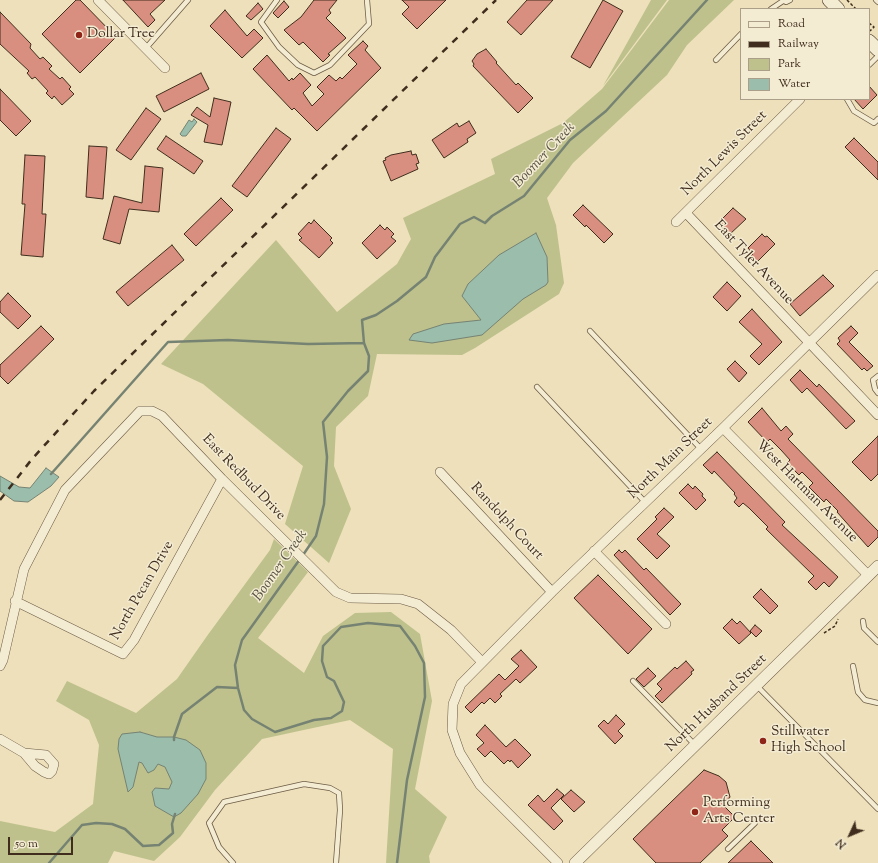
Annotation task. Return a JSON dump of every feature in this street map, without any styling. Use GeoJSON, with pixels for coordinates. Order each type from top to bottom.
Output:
{"type":"FeatureCollection","features":[{"type":"Feature","properties":{"kind":"main road"},"geometry":{"type":"LineString","coordinates":[[870,42],[878,50]]}},
{"type":"Feature","properties":{"kind":"street"},"geometry":{"type":"LineString","coordinates":[[98,0],[165,68]]}},
{"type":"Feature","properties":{"kind":"street","name":"North Lewis Street"},"geometry":{"type":"LineString","coordinates":[[686,213],[799,100]]}},
{"type":"Feature","properties":{"kind":"street"},"geometry":{"type":"LineString","coordinates":[[676,222],[686,213]]}},
{"type":"Feature","properties":{"kind":"street","name":"East Tyler Avenue"},"geometry":{"type":"LineString","coordinates":[[686,213],[878,416]]}},
{"type":"Feature","properties":{"kind":"street","name":"North Main Street"},"geometry":{"type":"LineString","coordinates":[[558,863],[480,785],[460,753],[452,730],[453,704],[461,684],[482,661],[552,592],[723,428],[878,275]]}},
{"type":"Feature","properties":{"kind":"street","name":"East Redbud Drive"},"geometry":{"type":"LineString","coordinates":[[15,601],[24,568],[66,490],[140,410],[152,411],[162,416],[222,479],[336,592],[350,598],[401,599],[418,604],[451,630],[482,661]]}},
{"type":"Feature","properties":{"kind":"street","name":"West Hartman Avenue"},"geometry":{"type":"LineString","coordinates":[[723,428],[868,575]]}},
{"type":"Feature","properties":{"kind":"street","name":"Randolph Court"},"geometry":{"type":"LineString","coordinates":[[440,472],[552,592]]}},
{"type":"Feature","properties":{"kind":"street","name":"North Pecan Drive"},"geometry":{"type":"LineString","coordinates":[[15,601],[123,654],[134,640],[222,479]]}},
{"type":"Feature","properties":{"kind":"street"},"geometry":{"type":"LineString","coordinates":[[594,551],[666,624]]}},
{"type":"Feature","properties":{"kind":"street","name":"North Husband Street"},"geometry":{"type":"LineString","coordinates":[[575,863],[878,566]]}},
{"type":"Feature","properties":{"kind":"street"},"geometry":{"type":"LineString","coordinates":[[0,666],[3,660],[15,601]]}},
{"type":"Feature","properties":{"kind":"street"},"geometry":{"type":"LineString","coordinates":[[0,739],[24,753]]}},
{"type":"Feature","properties":{"kind":"lane"},"geometry":{"type":"LineString","coordinates":[[146,48],[188,0]]}},
{"type":"Feature","properties":{"kind":"lane"},"geometry":{"type":"LineString","coordinates":[[276,0],[261,22],[279,47],[288,56],[298,64],[314,73],[330,65],[369,24],[367,0]]}},
{"type":"Feature","properties":{"kind":"lane"},"geometry":{"type":"LineString","coordinates":[[772,8],[783,1],[790,0]]}},
{"type":"Feature","properties":{"kind":"lane"},"geometry":{"type":"LineString","coordinates":[[716,60],[740,35]]}},
{"type":"Feature","properties":{"kind":"lane"},"geometry":{"type":"LineString","coordinates":[[870,64],[878,56]]}},
{"type":"Feature","properties":{"kind":"lane"},"geometry":{"type":"LineString","coordinates":[[848,100],[854,111],[878,127]]}},
{"type":"Feature","properties":{"kind":"lane"},"geometry":{"type":"LineString","coordinates":[[874,123],[878,119]]}},
{"type":"Feature","properties":{"kind":"lane"},"geometry":{"type":"LineString","coordinates":[[590,331],[701,449]]}},
{"type":"Feature","properties":{"kind":"lane"},"geometry":{"type":"LineString","coordinates":[[878,376],[873,380],[874,389],[878,393]]}},
{"type":"Feature","properties":{"kind":"lane"},"geometry":{"type":"LineString","coordinates":[[537,387],[645,502]]}},
{"type":"Feature","properties":{"kind":"lane"},"geometry":{"type":"LineString","coordinates":[[863,621],[864,628],[878,642]]}},
{"type":"Feature","properties":{"kind":"lane"},"geometry":{"type":"LineString","coordinates":[[853,666],[858,692],[865,700],[878,703]]}},
{"type":"Feature","properties":{"kind":"lane"},"geometry":{"type":"LineString","coordinates":[[633,681],[696,746]]}},
{"type":"Feature","properties":{"kind":"lane"},"geometry":{"type":"LineString","coordinates":[[757,686],[878,809]]}},
{"type":"Feature","properties":{"kind":"lane"},"geometry":{"type":"LineString","coordinates":[[233,863],[219,847],[209,823],[224,802],[304,784],[330,788],[339,793],[340,810],[336,863]]}},
{"type":"Feature","properties":{"kind":"lane"},"geometry":{"type":"LineString","coordinates":[[728,849],[755,823]]}},
{"type":"Feature","properties":{"kind":"path"},"geometry":{"type":"LineString","coordinates":[[847,0],[855,8]]}},
{"type":"Feature","properties":{"kind":"path"},"geometry":{"type":"LineString","coordinates":[[870,24],[874,27],[870,30]]}},
{"type":"Feature","properties":{"kind":"green space"},"geometry":{"type":"Polygon","coordinates":[[[651,0],[667,0],[603,86],[651,0]]]}},
{"type":"Feature","properties":{"kind":"green space"},"geometry":{"type":"Polygon","coordinates":[[[669,0],[734,0],[687,45],[667,75],[573,163],[547,198],[556,225],[564,283],[559,294],[462,355],[377,354],[368,396],[336,427],[334,466],[351,509],[329,563],[285,524],[303,466],[203,384],[161,364],[276,240],[337,312],[397,264],[411,239],[403,218],[495,174],[491,159],[563,123],[602,89],[669,0]]]}},
{"type":"Feature","properties":{"kind":"green space"},"geometry":{"type":"Polygon","coordinates":[[[274,539],[308,572],[258,638],[304,673],[323,636],[355,613],[391,612],[420,634],[432,701],[415,789],[447,817],[429,856],[430,863],[386,863],[393,749],[350,720],[262,739],[215,790],[180,837],[154,861],[114,851],[108,863],[0,863],[0,821],[55,832],[93,804],[99,745],[89,720],[56,701],[67,681],[136,713],[177,679],[270,550],[274,539]]]}},
{"type":"Feature","properties":{"kind":"water"},"geometry":{"type":"Polygon","coordinates":[[[194,119],[197,122],[186,136],[182,136],[180,134],[189,120],[192,122],[194,119]]]}},
{"type":"Feature","properties":{"kind":"water"},"geometry":{"type":"Polygon","coordinates":[[[536,233],[547,257],[548,282],[546,285],[523,299],[482,335],[432,343],[409,340],[413,334],[444,324],[481,320],[462,296],[468,284],[499,255],[536,233]]]}},
{"type":"Feature","properties":{"kind":"water"},"geometry":{"type":"Polygon","coordinates":[[[46,468],[59,477],[51,486],[28,502],[14,501],[0,491],[0,476],[19,487],[30,488],[46,468]]]}},
{"type":"Feature","properties":{"kind":"water"},"geometry":{"type":"Polygon","coordinates":[[[140,732],[157,737],[174,737],[186,740],[200,750],[206,763],[206,779],[198,794],[181,813],[174,817],[155,806],[152,792],[155,788],[169,789],[172,782],[165,767],[158,764],[154,770],[148,773],[142,763],[139,762],[133,787],[128,792],[118,749],[119,739],[122,734],[140,732]]]}},
{"type":"Feature","properties":{"kind":"building","name":"Dollar Tree"},"geometry":{"type":"Polygon","coordinates":[[[76,0],[80,0],[116,37],[80,73],[42,34],[76,0]]]}},
{"type":"Feature","properties":{"kind":"building"},"geometry":{"type":"Polygon","coordinates":[[[123,0],[165,0],[150,14],[155,20],[148,27],[123,0]]]}},
{"type":"Feature","properties":{"kind":"building"},"geometry":{"type":"Polygon","coordinates":[[[314,0],[337,0],[329,10],[331,13],[326,18],[346,38],[328,54],[330,55],[323,62],[303,42],[299,45],[284,30],[301,17],[314,0]]]}},
{"type":"Feature","properties":{"kind":"building"},"geometry":{"type":"Polygon","coordinates":[[[402,0],[446,0],[417,29],[402,14],[409,7],[402,0]]]}},
{"type":"Feature","properties":{"kind":"building"},"geometry":{"type":"Polygon","coordinates":[[[527,0],[553,0],[521,35],[507,22],[527,0]]]}},
{"type":"Feature","properties":{"kind":"building"},"geometry":{"type":"Polygon","coordinates":[[[603,0],[623,11],[590,68],[571,57],[603,0]]]}},
{"type":"Feature","properties":{"kind":"building"},"geometry":{"type":"Polygon","coordinates":[[[284,1],[289,7],[278,18],[273,13],[284,1]]]}},
{"type":"Feature","properties":{"kind":"building"},"geometry":{"type":"Polygon","coordinates":[[[258,3],[263,9],[251,20],[246,16],[258,3]]]}},
{"type":"Feature","properties":{"kind":"building"},"geometry":{"type":"Polygon","coordinates":[[[225,10],[247,36],[254,29],[263,38],[242,58],[210,26],[225,10]]]}},
{"type":"Feature","properties":{"kind":"building"},"geometry":{"type":"Polygon","coordinates":[[[0,12],[31,44],[30,48],[40,59],[43,57],[52,66],[49,69],[60,79],[62,77],[71,87],[69,89],[74,94],[62,105],[54,96],[52,99],[46,93],[48,91],[35,77],[32,79],[27,73],[29,71],[0,44],[0,12]]]}},
{"type":"Feature","properties":{"kind":"building"},"geometry":{"type":"Polygon","coordinates":[[[363,41],[368,46],[365,50],[381,68],[317,131],[294,108],[292,110],[253,69],[267,55],[289,81],[292,78],[293,80],[300,73],[311,85],[303,93],[312,106],[324,94],[317,87],[329,75],[336,81],[340,77],[342,79],[357,64],[348,55],[363,41]]]}},
{"type":"Feature","properties":{"kind":"building"},"geometry":{"type":"Polygon","coordinates":[[[486,49],[497,62],[496,63],[516,85],[518,83],[533,98],[518,113],[473,66],[474,64],[472,61],[477,54],[486,49]]]}},
{"type":"Feature","properties":{"kind":"building"},"geometry":{"type":"Polygon","coordinates":[[[201,73],[209,89],[164,112],[156,96],[201,73]]]}},
{"type":"Feature","properties":{"kind":"building"},"geometry":{"type":"Polygon","coordinates":[[[870,87],[877,95],[863,109],[855,100],[870,100],[870,87]]]}},
{"type":"Feature","properties":{"kind":"building"},"geometry":{"type":"Polygon","coordinates":[[[0,89],[31,121],[16,136],[0,120],[0,89]]]}},
{"type":"Feature","properties":{"kind":"building"},"geometry":{"type":"Polygon","coordinates":[[[214,98],[231,102],[222,145],[204,142],[208,125],[191,115],[197,107],[210,117],[214,98]]]}},
{"type":"Feature","properties":{"kind":"building"},"geometry":{"type":"Polygon","coordinates":[[[146,108],[161,119],[131,160],[116,150],[146,108]]]}},
{"type":"Feature","properties":{"kind":"building"},"geometry":{"type":"Polygon","coordinates":[[[469,121],[476,133],[467,139],[468,142],[444,158],[432,140],[457,123],[459,127],[469,121]]]}},
{"type":"Feature","properties":{"kind":"building"},"geometry":{"type":"Polygon","coordinates":[[[276,128],[291,139],[247,197],[232,186],[276,128]]]}},
{"type":"Feature","properties":{"kind":"building"},"geometry":{"type":"Polygon","coordinates":[[[166,136],[203,161],[194,174],[157,149],[166,136]]]}},
{"type":"Feature","properties":{"kind":"building"},"geometry":{"type":"Polygon","coordinates":[[[854,138],[878,162],[878,180],[845,147],[854,138]]]}},
{"type":"Feature","properties":{"kind":"building"},"geometry":{"type":"Polygon","coordinates":[[[89,146],[107,147],[103,199],[86,197],[89,146]]]}},
{"type":"Feature","properties":{"kind":"building"},"geometry":{"type":"Polygon","coordinates":[[[411,151],[412,155],[416,154],[419,163],[416,164],[418,169],[391,181],[383,161],[386,160],[385,158],[391,155],[411,151]]]}},
{"type":"Feature","properties":{"kind":"building"},"geometry":{"type":"Polygon","coordinates":[[[25,155],[45,156],[42,214],[46,214],[43,257],[21,255],[25,204],[22,204],[25,155]]]}},
{"type":"Feature","properties":{"kind":"building"},"geometry":{"type":"Polygon","coordinates":[[[145,166],[163,168],[159,212],[129,209],[120,244],[103,239],[114,196],[142,203],[145,166]]]}},
{"type":"Feature","properties":{"kind":"building"},"geometry":{"type":"Polygon","coordinates":[[[221,198],[233,210],[196,246],[184,234],[221,198]]]}},
{"type":"Feature","properties":{"kind":"building"},"geometry":{"type":"Polygon","coordinates":[[[583,205],[613,234],[604,243],[586,225],[585,227],[573,215],[583,205]]]}},
{"type":"Feature","properties":{"kind":"building"},"geometry":{"type":"Polygon","coordinates":[[[733,208],[746,219],[729,235],[718,223],[733,208]]]}},
{"type":"Feature","properties":{"kind":"building"},"geometry":{"type":"Polygon","coordinates":[[[314,220],[332,238],[330,240],[333,243],[319,258],[299,240],[302,238],[298,234],[309,222],[311,224],[314,220]]]}},
{"type":"Feature","properties":{"kind":"building"},"geometry":{"type":"Polygon","coordinates":[[[380,225],[385,230],[387,227],[394,234],[391,237],[396,241],[377,259],[362,243],[380,225]]]}},
{"type":"Feature","properties":{"kind":"building"},"geometry":{"type":"Polygon","coordinates":[[[762,234],[765,237],[767,236],[775,244],[756,263],[750,257],[753,254],[748,248],[762,234]]]}},
{"type":"Feature","properties":{"kind":"building"},"geometry":{"type":"Polygon","coordinates":[[[172,245],[184,260],[128,306],[116,292],[172,245]]]}},
{"type":"Feature","properties":{"kind":"building"},"geometry":{"type":"Polygon","coordinates":[[[823,275],[834,286],[800,316],[790,304],[823,275]]]}},
{"type":"Feature","properties":{"kind":"building"},"geometry":{"type":"Polygon","coordinates":[[[727,282],[741,296],[727,311],[713,297],[727,282]]]}},
{"type":"Feature","properties":{"kind":"building"},"geometry":{"type":"Polygon","coordinates":[[[8,293],[31,316],[18,329],[0,312],[0,302],[8,293]]]}},
{"type":"Feature","properties":{"kind":"building"},"geometry":{"type":"Polygon","coordinates":[[[752,309],[782,342],[759,365],[750,356],[762,344],[739,322],[752,309]]]}},
{"type":"Feature","properties":{"kind":"building"},"geometry":{"type":"Polygon","coordinates":[[[41,326],[54,339],[8,384],[0,376],[0,365],[41,326]]]}},
{"type":"Feature","properties":{"kind":"building"},"geometry":{"type":"Polygon","coordinates":[[[851,326],[858,333],[849,342],[873,366],[867,371],[864,368],[862,370],[837,344],[840,341],[838,338],[851,326]]]}},
{"type":"Feature","properties":{"kind":"building"},"geometry":{"type":"Polygon","coordinates":[[[735,361],[747,373],[739,382],[727,369],[735,361]]]}},
{"type":"Feature","properties":{"kind":"building"},"geometry":{"type":"Polygon","coordinates":[[[800,370],[817,387],[819,384],[855,421],[846,429],[807,388],[802,393],[790,380],[800,370]]]}},
{"type":"Feature","properties":{"kind":"building"},"geometry":{"type":"Polygon","coordinates":[[[762,408],[781,431],[786,426],[793,434],[788,439],[878,531],[878,537],[868,547],[837,512],[838,511],[826,499],[824,502],[809,487],[813,483],[802,472],[799,475],[787,463],[790,460],[781,450],[770,439],[767,442],[748,422],[762,408]]]}},
{"type":"Feature","properties":{"kind":"building"},"geometry":{"type":"Polygon","coordinates":[[[878,436],[878,474],[871,481],[852,462],[878,436]]]}},
{"type":"Feature","properties":{"kind":"building"},"geometry":{"type":"Polygon","coordinates":[[[717,452],[785,522],[782,525],[838,577],[829,587],[824,582],[816,590],[808,582],[814,576],[766,529],[768,527],[749,508],[743,503],[739,507],[734,502],[737,498],[734,494],[735,493],[714,471],[712,474],[703,465],[717,452]]]}},
{"type":"Feature","properties":{"kind":"building"},"geometry":{"type":"Polygon","coordinates":[[[688,484],[693,489],[695,486],[703,494],[702,496],[706,500],[696,510],[679,493],[688,484]]]}},
{"type":"Feature","properties":{"kind":"building"},"geometry":{"type":"Polygon","coordinates":[[[664,508],[674,517],[657,534],[670,546],[657,559],[637,539],[657,519],[655,517],[664,508]]]}},
{"type":"Feature","properties":{"kind":"building"},"geometry":{"type":"Polygon","coordinates":[[[619,550],[622,553],[625,550],[644,570],[646,568],[681,604],[670,615],[614,555],[619,550]]]}},
{"type":"Feature","properties":{"kind":"building"},"geometry":{"type":"Polygon","coordinates":[[[598,575],[652,629],[628,654],[574,598],[598,575]]]}},
{"type":"Feature","properties":{"kind":"building"},"geometry":{"type":"Polygon","coordinates":[[[761,589],[778,606],[770,614],[753,597],[761,589]]]}},
{"type":"Feature","properties":{"kind":"building"},"geometry":{"type":"Polygon","coordinates":[[[732,619],[737,624],[740,621],[751,633],[739,644],[723,628],[732,619]]]}},
{"type":"Feature","properties":{"kind":"building"},"geometry":{"type":"Polygon","coordinates":[[[755,625],[762,631],[756,637],[750,631],[755,625]]]}},
{"type":"Feature","properties":{"kind":"building"},"geometry":{"type":"Polygon","coordinates":[[[521,650],[537,667],[520,683],[516,679],[500,694],[502,696],[495,703],[490,698],[484,704],[482,702],[471,713],[465,707],[499,674],[505,680],[519,666],[511,659],[521,650]]]}},
{"type":"Feature","properties":{"kind":"building"},"geometry":{"type":"Polygon","coordinates":[[[686,661],[694,670],[691,672],[692,674],[662,703],[655,696],[662,689],[657,684],[675,667],[677,669],[686,661]]]}},
{"type":"Feature","properties":{"kind":"building"},"geometry":{"type":"Polygon","coordinates":[[[648,668],[656,676],[644,687],[636,679],[648,668]]]}},
{"type":"Feature","properties":{"kind":"building"},"geometry":{"type":"Polygon","coordinates":[[[616,715],[625,724],[618,731],[623,736],[615,744],[598,726],[604,720],[608,724],[616,715]]]}},
{"type":"Feature","properties":{"kind":"building"},"geometry":{"type":"Polygon","coordinates":[[[485,725],[506,747],[515,739],[531,755],[518,768],[511,760],[510,762],[508,760],[504,764],[491,751],[485,757],[477,749],[484,743],[476,735],[485,725]]]}},
{"type":"Feature","properties":{"kind":"building","name":"Performing Arts Center"},"geometry":{"type":"Polygon","coordinates":[[[704,770],[719,776],[726,782],[730,797],[724,806],[735,817],[722,830],[728,836],[700,863],[656,863],[633,839],[704,770]]]}},
{"type":"Feature","properties":{"kind":"building"},"geometry":{"type":"Polygon","coordinates":[[[557,789],[564,795],[551,808],[563,821],[554,830],[528,805],[538,795],[544,802],[557,789]]]}},
{"type":"Feature","properties":{"kind":"building"},"geometry":{"type":"Polygon","coordinates":[[[571,790],[585,802],[574,812],[561,799],[571,790]]]}},
{"type":"Feature","properties":{"kind":"building"},"geometry":{"type":"Polygon","coordinates":[[[751,841],[773,863],[728,863],[751,841]]]}},
{"type":"Feature","properties":{"kind":"waterway","name":"Boomer Creek"},"geometry":{"type":"LineString","coordinates":[[303,555],[316,536],[324,504],[327,457],[323,422],[348,391],[368,371],[369,356],[364,343],[362,320],[376,315],[397,301],[426,277],[435,257],[460,224],[474,217],[485,223],[492,216],[524,196],[570,140],[606,111],[707,0]]}},
{"type":"Feature","properties":{"kind":"waterway"},"geometry":{"type":"LineString","coordinates":[[51,474],[168,342],[228,340],[308,344],[364,343]]}},
{"type":"Feature","properties":{"kind":"waterway","name":"Boomer Creek"},"geometry":{"type":"LineString","coordinates":[[300,559],[242,640],[235,665],[238,688],[244,710],[252,719],[275,732],[314,720],[331,718],[342,711],[344,702],[334,681],[327,677],[322,661],[323,646],[341,627],[368,623],[400,626],[415,646],[424,663],[425,697],[407,780],[397,863]]}},
{"type":"Feature","properties":{"kind":"waterway"},"geometry":{"type":"LineString","coordinates":[[174,740],[182,714],[217,687],[238,688]]}},
{"type":"Feature","properties":{"kind":"waterway"},"geometry":{"type":"LineString","coordinates":[[49,863],[82,825],[96,823],[112,824],[125,829],[143,846],[159,845],[173,833],[172,824],[175,814]]}},
{"type":"Feature","properties":{"kind":"railway"},"geometry":{"type":"LineString","coordinates":[[0,500],[32,459],[94,391],[496,0]]}},
{"type":"Feature","properties":{"kind":"place","name":"Dollar Tree"},"geometry":{"type":"Point","coordinates":[79,35]}},
{"type":"Feature","properties":{"kind":"place","name":"Stillwater High School"},"geometry":{"type":"Point","coordinates":[763,741]}},
{"type":"Feature","properties":{"kind":"place","name":"Performing Arts Center"},"geometry":{"type":"Point","coordinates":[695,812]}}]}
